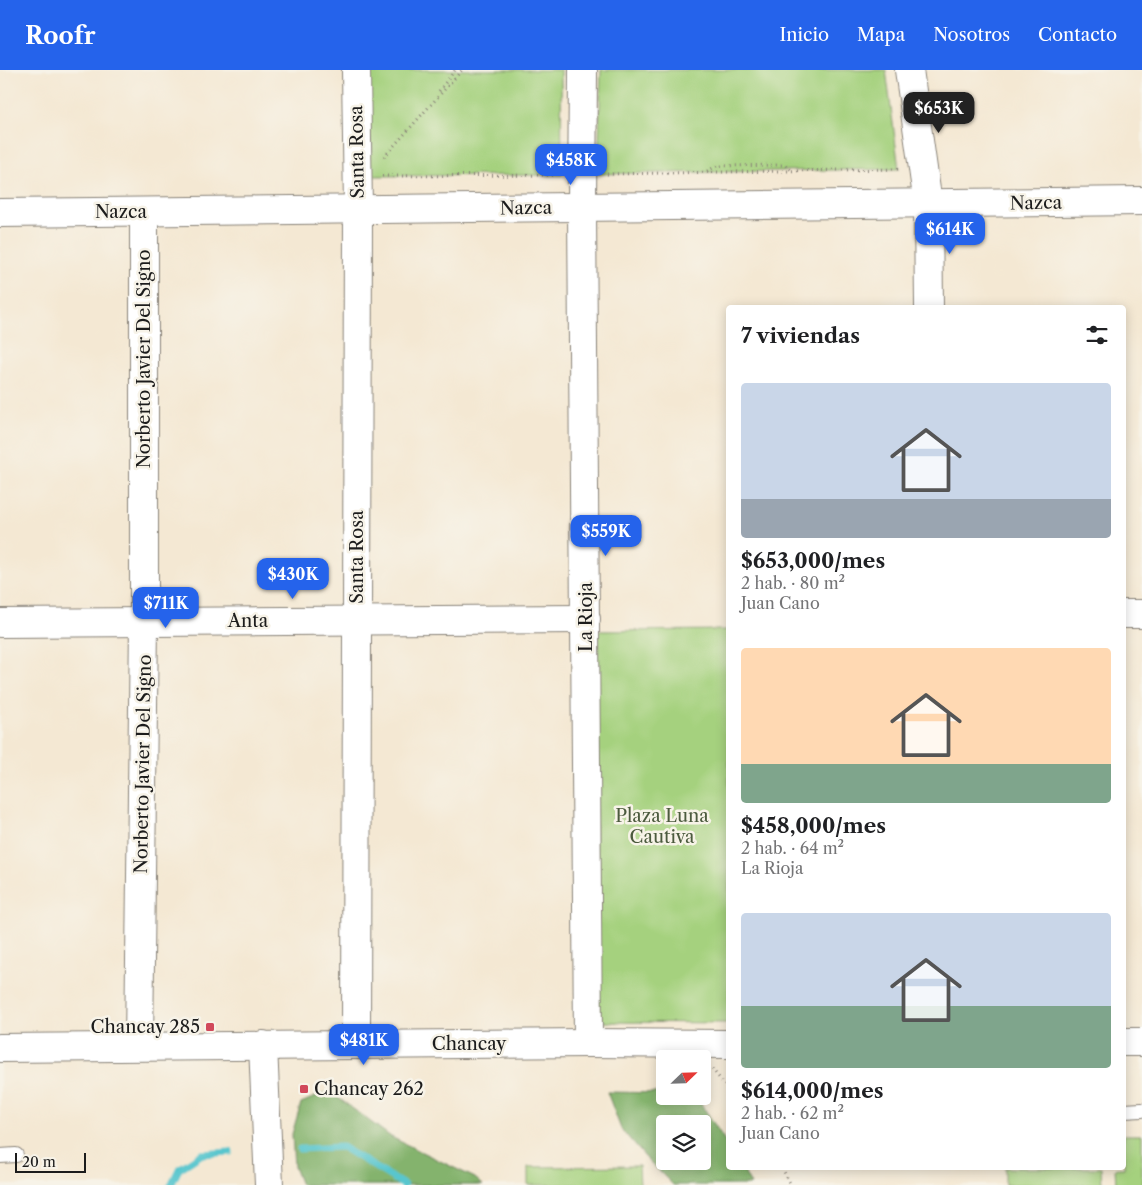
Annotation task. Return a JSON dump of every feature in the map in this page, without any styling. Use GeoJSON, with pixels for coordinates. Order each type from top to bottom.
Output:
{"type":"FeatureCollection","features":[{"type":"Feature","properties":{"kind":"street","name":"Santa Rosa"},"geometry":{"type":"LineString","coordinates":[[356,70],[358,209],[356,1045]]}},
{"type":"Feature","properties":{"kind":"street","name":"La Rioja"},"geometry":{"type":"LineString","coordinates":[[583,70],[582,207],[588,1043]]}},
{"type":"Feature","properties":{"kind":"street"},"geometry":{"type":"LineString","coordinates":[[909,70],[928,204],[929,305]]}},
{"type":"Feature","properties":{"kind":"street","name":"Nazca"},"geometry":{"type":"LineString","coordinates":[[0,213],[1142,202]]}},
{"type":"Feature","properties":{"kind":"street","name":"Norberto Javier Del Signo"},"geometry":{"type":"LineString","coordinates":[[139,1046],[144,622],[144,212]]}},
{"type":"Feature","properties":{"kind":"street"},"geometry":{"type":"LineString","coordinates":[[1126,614],[1142,614]]}},
{"type":"Feature","properties":{"kind":"street","name":"Anta"},"geometry":{"type":"LineString","coordinates":[[0,623],[586,619]]}},
{"type":"Feature","properties":{"kind":"street"},"geometry":{"type":"LineString","coordinates":[[1126,1042],[1142,1042]]}},
{"type":"Feature","properties":{"kind":"street","name":"Chancay"},"geometry":{"type":"LineString","coordinates":[[0,1048],[588,1043],[726,1044]]}},
{"type":"Feature","properties":{"kind":"street"},"geometry":{"type":"LineString","coordinates":[[263,1045],[270,1185]]}},
{"type":"Feature","properties":{"kind":"lane"},"geometry":{"type":"LineString","coordinates":[[1126,1111],[1142,1110]]}},
{"type":"Feature","properties":{"kind":"lane"},"geometry":{"type":"LineString","coordinates":[[0,1156],[16,1155]]}},
{"type":"Feature","properties":{"kind":"path"},"geometry":{"type":"LineString","coordinates":[[440,91],[455,70]]}},
{"type":"Feature","properties":{"kind":"path"},"geometry":{"type":"LineString","coordinates":[[380,162],[462,70]]}},
{"type":"Feature","properties":{"kind":"path"},"geometry":{"type":"LineString","coordinates":[[703,172],[718,166],[774,165],[784,165],[793,171]]}},
{"type":"Feature","properties":{"kind":"path"},"geometry":{"type":"LineString","coordinates":[[598,174],[899,169]]}},
{"type":"Feature","properties":{"kind":"path"},"geometry":{"type":"LineString","coordinates":[[377,176],[562,174]]}},
{"type":"Feature","properties":{"kind":"path"},"geometry":{"type":"LineString","coordinates":[[783,1170],[791,1185]]}},
{"type":"Feature","properties":{"kind":"green space"},"geometry":{"type":"Polygon","coordinates":[[[365,70],[561,70],[562,175],[367,176],[365,70]]]}},
{"type":"Feature","properties":{"kind":"green space"},"geometry":{"type":"Polygon","coordinates":[[[601,70],[886,70],[899,169],[598,174],[601,70]]]}},
{"type":"Feature","properties":{"kind":"green space","name":"Plaza Luna Cautiva"},"geometry":{"type":"Polygon","coordinates":[[[726,630],[726,1023],[596,1022],[594,631],[726,630]]]}},
{"type":"Feature","properties":{"kind":"green space"},"geometry":{"type":"Polygon","coordinates":[[[329,1091],[391,1137],[475,1178],[483,1185],[301,1185],[294,1167],[292,1134],[301,1103],[329,1091]]]}},
{"type":"Feature","properties":{"kind":"green space"},"geometry":{"type":"Polygon","coordinates":[[[607,1092],[656,1093],[656,1105],[702,1105],[708,1115],[656,1115],[656,1168],[621,1129],[607,1092]]]}},
{"type":"Feature","properties":{"kind":"green space"},"geometry":{"type":"Polygon","coordinates":[[[711,1119],[726,1142],[726,1170],[743,1170],[751,1185],[673,1185],[658,1170],[711,1170],[711,1119]]]}},
{"type":"Feature","properties":{"kind":"green space"},"geometry":{"type":"Polygon","coordinates":[[[1126,1135],[1142,1135],[1142,1185],[1116,1185],[1115,1170],[1126,1170],[1126,1135]]]}},
{"type":"Feature","properties":{"kind":"green space"},"geometry":{"type":"Polygon","coordinates":[[[639,1166],[640,1185],[528,1185],[528,1167],[639,1166]]]}},
{"type":"Feature","properties":{"kind":"green space"},"geometry":{"type":"Polygon","coordinates":[[[1005,1170],[1101,1170],[1102,1185],[1005,1185],[1005,1170]]]}},
{"type":"Feature","properties":{"kind":"waterway"},"geometry":{"type":"LineString","coordinates":[[300,1149],[342,1147],[404,1185]]}},
{"type":"Feature","properties":{"kind":"waterway"},"geometry":{"type":"LineString","coordinates":[[171,1185],[179,1169],[202,1154],[230,1152]]}},
{"type":"Feature","properties":{"kind":"place","name":"Chancay 285"},"geometry":{"type":"Point","coordinates":[210,1027]}},
{"type":"Feature","properties":{"kind":"place","name":"Chancay 262"},"geometry":{"type":"Point","coordinates":[304,1089]}}]}
